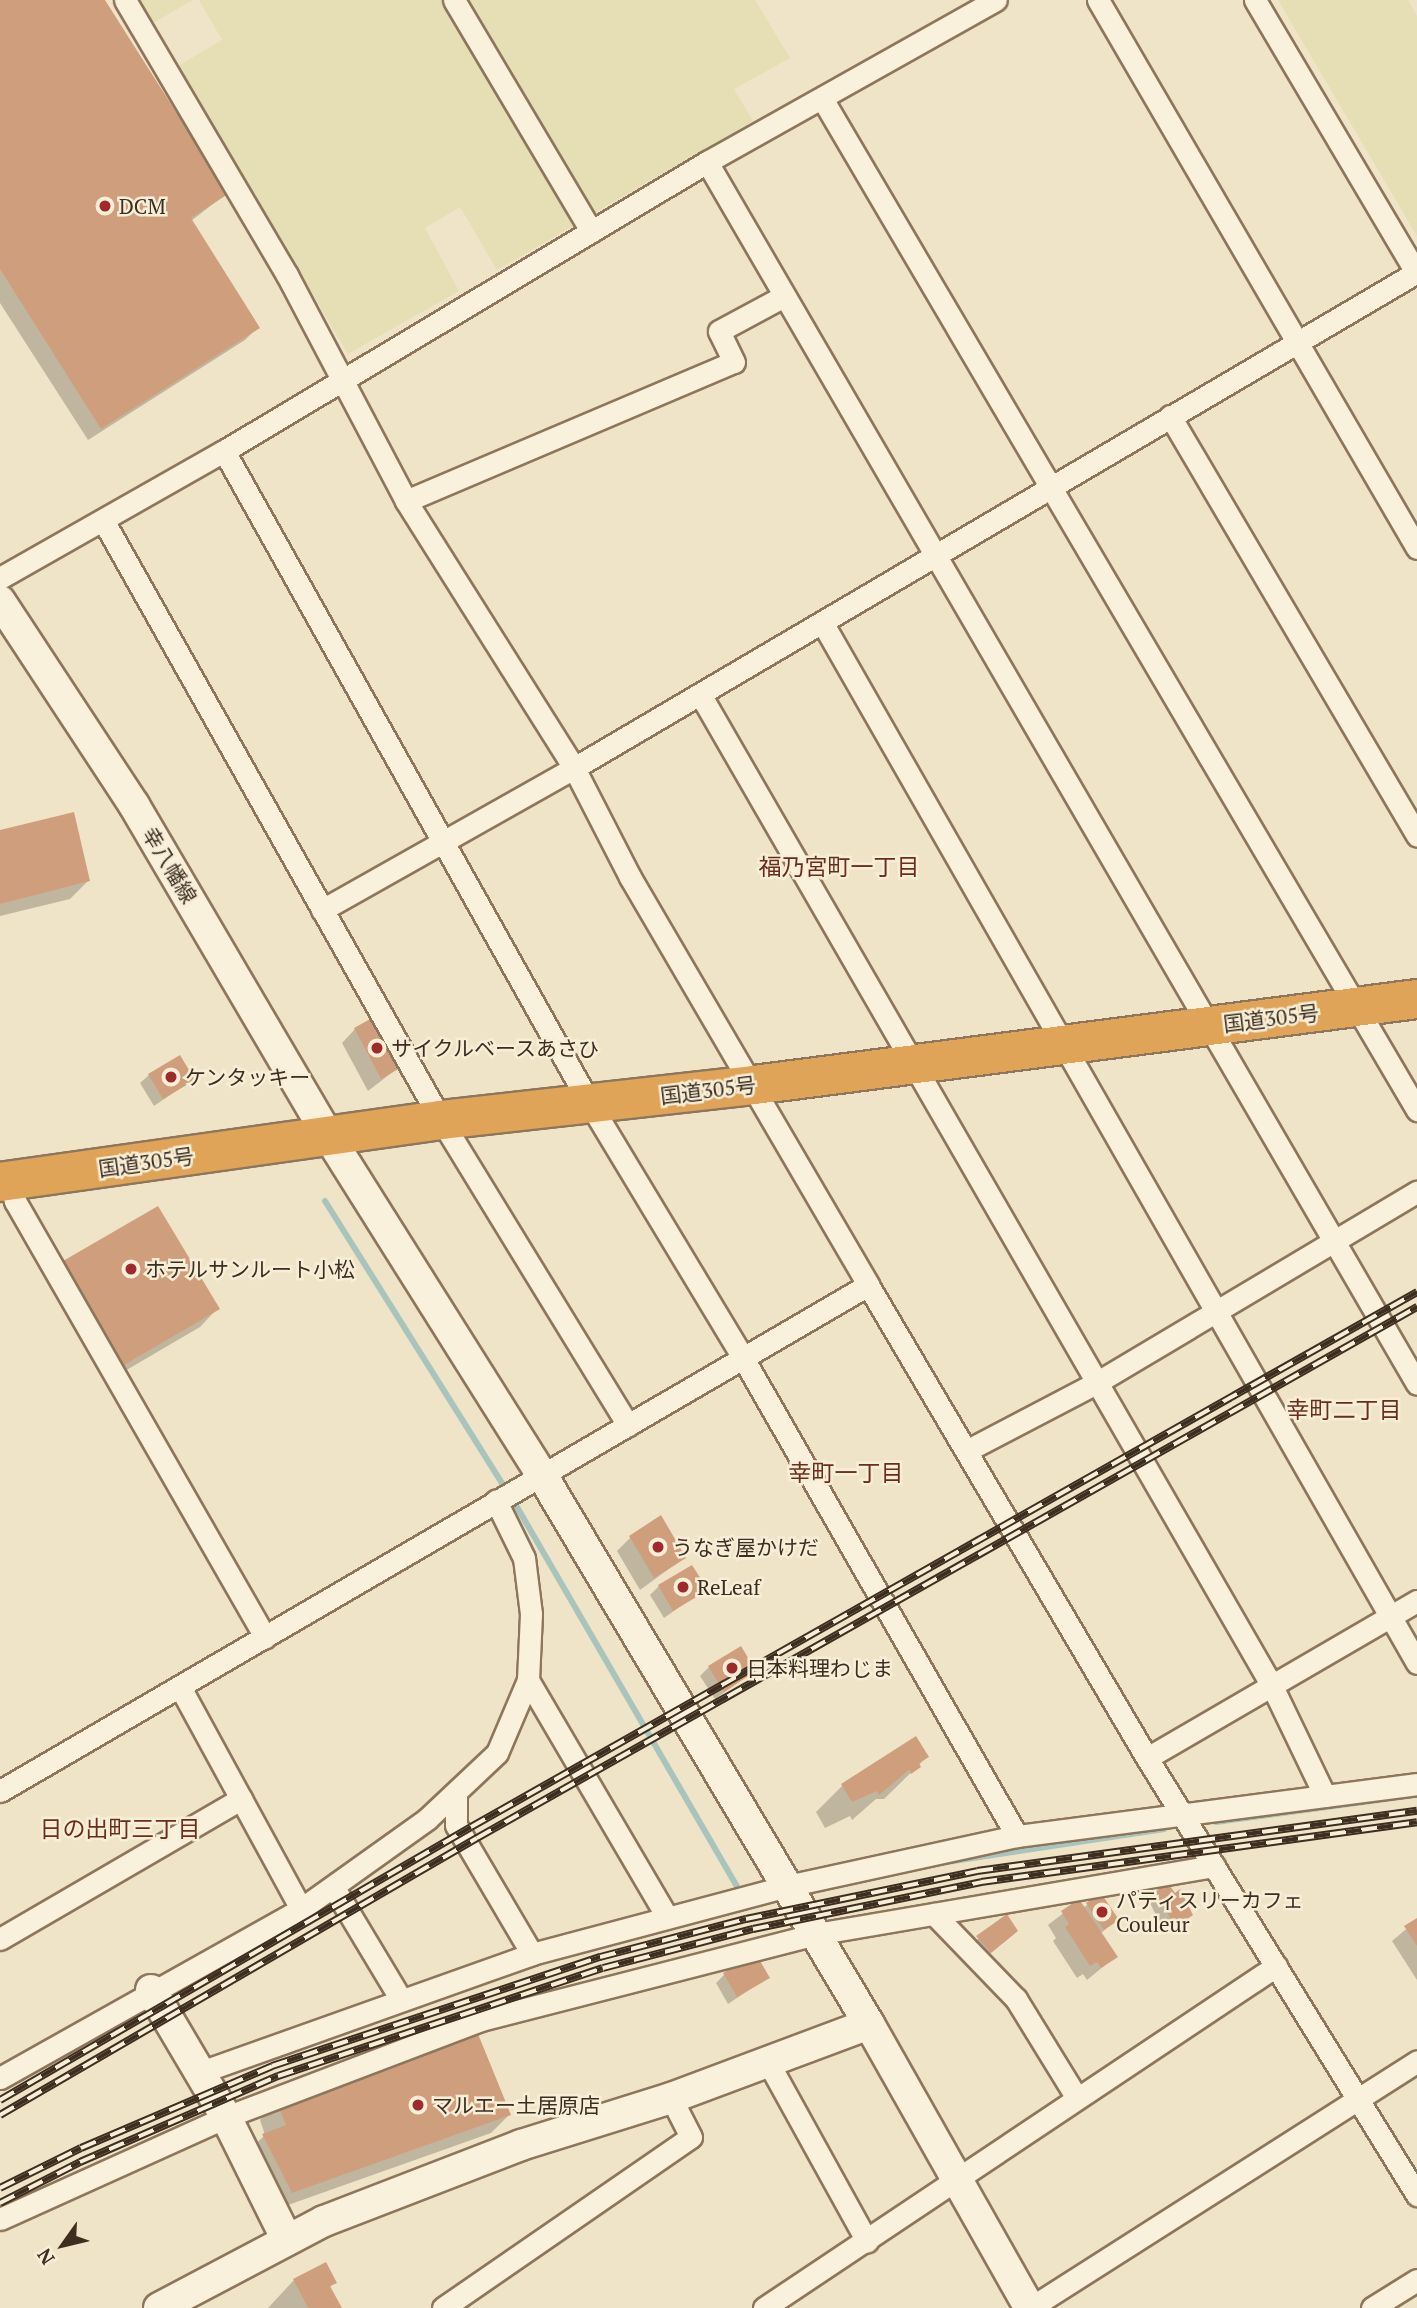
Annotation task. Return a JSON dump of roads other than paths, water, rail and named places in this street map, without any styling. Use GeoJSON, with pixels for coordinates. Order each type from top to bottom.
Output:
{"type":"FeatureCollection","features":[{"type":"Feature","properties":{"kind":"highway","name":"国道305号"},"geometry":{"type":"LineString","coordinates":[[5,1182],[441,1120],[754,1085],[1417,999]]}},
{"type":"Feature","properties":{"kind":"street"},"geometry":{"type":"LineString","coordinates":[[125,0],[287,275],[407,501],[574,768],[630,877],[754,1085],[868,1285],[1147,1758],[1417,2195]]}},
{"type":"Feature","properties":{"kind":"street"},"geometry":{"type":"LineString","coordinates":[[454,0],[591,231]]}},
{"type":"Feature","properties":{"kind":"street"},"geometry":{"type":"LineString","coordinates":[[0,578],[224,451],[707,162],[823,100],[996,0]]}},
{"type":"Feature","properties":{"kind":"street"},"geometry":{"type":"LineString","coordinates":[[1098,0],[1417,548]]}},
{"type":"Feature","properties":{"kind":"street"},"geometry":{"type":"LineString","coordinates":[[322,910],[574,768],[1295,340],[1417,273],[1255,0]]}},
{"type":"Feature","properties":{"kind":"street"},"geometry":{"type":"LineString","coordinates":[[823,100],[1417,1110]]}},
{"type":"Feature","properties":{"kind":"street"},"geometry":{"type":"LineString","coordinates":[[707,162],[1417,1384]]}},
{"type":"Feature","properties":{"kind":"street"},"geometry":{"type":"LineString","coordinates":[[407,501],[734,362],[719,331],[784,296]]}},
{"type":"Feature","properties":{"kind":"street"},"geometry":{"type":"LineString","coordinates":[[1170,416],[1417,836]]}},
{"type":"Feature","properties":{"kind":"street"},"geometry":{"type":"LineString","coordinates":[[224,451],[590,1104],[743,1358],[1017,1836]]}},
{"type":"Feature","properties":{"kind":"street"},"geometry":{"type":"LineString","coordinates":[[103,520],[441,1120],[628,1425]]}},
{"type":"Feature","properties":{"kind":"street","name":"幸八幡線"},"geometry":{"type":"LineString","coordinates":[[0,601],[134,804],[329,1137],[542,1475],[869,2024],[1030,2308]]}},
{"type":"Feature","properties":{"kind":"street"},"geometry":{"type":"LineString","coordinates":[[822,622],[1417,1662]]}},
{"type":"Feature","properties":{"kind":"street"},"geometry":{"type":"LineString","coordinates":[[700,694],[1272,1686],[1325,1796]]}},
{"type":"Feature","properties":{"kind":"street"},"geometry":{"type":"LineString","coordinates":[[5,1182],[265,1637]]}},
{"type":"Feature","properties":{"kind":"street"},"geometry":{"type":"LineString","coordinates":[[966,1451],[1096,1382],[1214,1311],[1336,1243],[1417,1192]]}},
{"type":"Feature","properties":{"kind":"street"},"geometry":{"type":"LineString","coordinates":[[0,1791],[868,1285]]}},
{"type":"Feature","properties":{"kind":"street"},"geometry":{"type":"LineString","coordinates":[[0,2078],[334,1888],[379,1857],[456,1793],[497,1753],[528,1680],[531,1614],[524,1558],[496,1501]]}},
{"type":"Feature","properties":{"kind":"street"},"geometry":{"type":"LineString","coordinates":[[1147,1758],[1417,1601]]}},
{"type":"Feature","properties":{"kind":"street"},"geometry":{"type":"LineString","coordinates":[[528,1680],[667,1917]]}},
{"type":"Feature","properties":{"kind":"street"},"geometry":{"type":"LineString","coordinates":[[180,1687],[301,1909]]}},
{"type":"Feature","properties":{"kind":"street"},"geometry":{"type":"LineString","coordinates":[[201,2072],[400,1998],[532,1954],[787,1886],[1017,1836],[1417,1784]]}},
{"type":"Feature","properties":{"kind":"street"},"geometry":{"type":"LineString","coordinates":[[456,1793],[456,1825],[532,1954]]}},
{"type":"Feature","properties":{"kind":"street"},"geometry":{"type":"LineString","coordinates":[[0,1939],[241,1799]]}},
{"type":"Feature","properties":{"kind":"street"},"geometry":{"type":"LineString","coordinates":[[0,2219],[226,2117],[481,2020],[816,1934],[1214,1866]]}},
{"type":"Feature","properties":{"kind":"street"},"geometry":{"type":"LineString","coordinates":[[334,1888],[400,1998]]}},
{"type":"Feature","properties":{"kind":"street"},"geometry":{"type":"LineString","coordinates":[[934,1914],[1016,1999],[1077,2098]]}},
{"type":"Feature","properties":{"kind":"street"},"geometry":{"type":"LineString","coordinates":[[764,2308],[1276,1966]]}},
{"type":"Feature","properties":{"kind":"street"},"geometry":{"type":"LineString","coordinates":[[151,1990],[226,2117],[287,2240]]}},
{"type":"Feature","properties":{"kind":"street"},"geometry":{"type":"LineString","coordinates":[[159,2308],[324,2221],[521,2145],[671,2098],[869,2024]]}},
{"type":"Feature","properties":{"kind":"street"},"geometry":{"type":"LineString","coordinates":[[768,2062],[867,2241]]}},
{"type":"Feature","properties":{"kind":"street"},"geometry":{"type":"LineString","coordinates":[[1030,2308],[1417,2062]]}},
{"type":"Feature","properties":{"kind":"street"},"geometry":{"type":"LineString","coordinates":[[443,2308],[691,2137],[671,2098]]}},
{"type":"Feature","properties":{"kind":"street"},"geometry":{"type":"LineString","coordinates":[[1373,2308],[1417,2280]]}},
{"type":"Feature","properties":{"kind":"waterway"},"geometry":{"type":"LineString","coordinates":[[325,1201],[502,1483]]}},
{"type":"Feature","properties":{"kind":"waterway"},"geometry":{"type":"LineString","coordinates":[[517,1507],[737,1887]]}},
{"type":"Feature","properties":{"kind":"waterway"},"geometry":{"type":"LineString","coordinates":[[1216,1822],[1417,1795]]}},
{"type":"Feature","properties":{"kind":"waterway"},"geometry":{"type":"LineString","coordinates":[[940,1863],[1164,1829]]}},
{"type":"Feature","properties":{"kind":"railway"},"geometry":{"type":"LineString","coordinates":[[0,2100],[471,1827],[1417,1292]]}},
{"type":"Feature","properties":{"kind":"railway"},"geometry":{"type":"LineString","coordinates":[[0,2115],[477,1838],[1417,1307]]}},
{"type":"Feature","properties":{"kind":"railway"},"geometry":{"type":"LineString","coordinates":[[0,2188],[81,2148],[272,2066],[600,1957],[746,1919],[977,1871],[1417,1811]]}},
{"type":"Feature","properties":{"kind":"railway"},"geometry":{"type":"LineString","coordinates":[[0,2203],[80,2162],[278,2076],[603,1968],[753,1929],[981,1882],[1417,1822]]}},
{"type":"Feature","properties":{"kind":"place","name":"DCM"},"geometry":{"type":"Point","coordinates":[105,206]}},
{"type":"Feature","properties":{"kind":"place","name":"サイクルベースあさひ"},"geometry":{"type":"Point","coordinates":[377,1048]}},
{"type":"Feature","properties":{"kind":"place","name":"ケンタッキー"},"geometry":{"type":"Point","coordinates":[171,1077]}},
{"type":"Feature","properties":{"kind":"place","name":"ホテルサンルート小松"},"geometry":{"type":"Point","coordinates":[131,1269]}},
{"type":"Feature","properties":{"kind":"place","name":"うなぎ屋かけだ"},"geometry":{"type":"Point","coordinates":[658,1547]}},
{"type":"Feature","properties":{"kind":"place","name":"ReLeaf"},"geometry":{"type":"Point","coordinates":[683,1587]}},
{"type":"Feature","properties":{"kind":"place","name":"日本料理わじま"},"geometry":{"type":"Point","coordinates":[732,1668]}},
{"type":"Feature","properties":{"kind":"place","name":"パティスリーカフェ Couleur"},"geometry":{"type":"Point","coordinates":[1102,1912]}},
{"type":"Feature","properties":{"kind":"place","name":"マルエー土居原店"},"geometry":{"type":"Point","coordinates":[418,2105]}},
{"type":"Feature","properties":{"kind":"district","name":"福乃宮町一丁目"},"geometry":{"type":"Point","coordinates":[839,867]}},
{"type":"Feature","properties":{"kind":"district","name":"幸町二丁目"},"geometry":{"type":"Point","coordinates":[1344,1410]}},
{"type":"Feature","properties":{"kind":"district","name":"幸町一丁目"},"geometry":{"type":"Point","coordinates":[846,1473]}},
{"type":"Feature","properties":{"kind":"district","name":"日の出町三丁目"},"geometry":{"type":"Point","coordinates":[120,1829]}}]}
